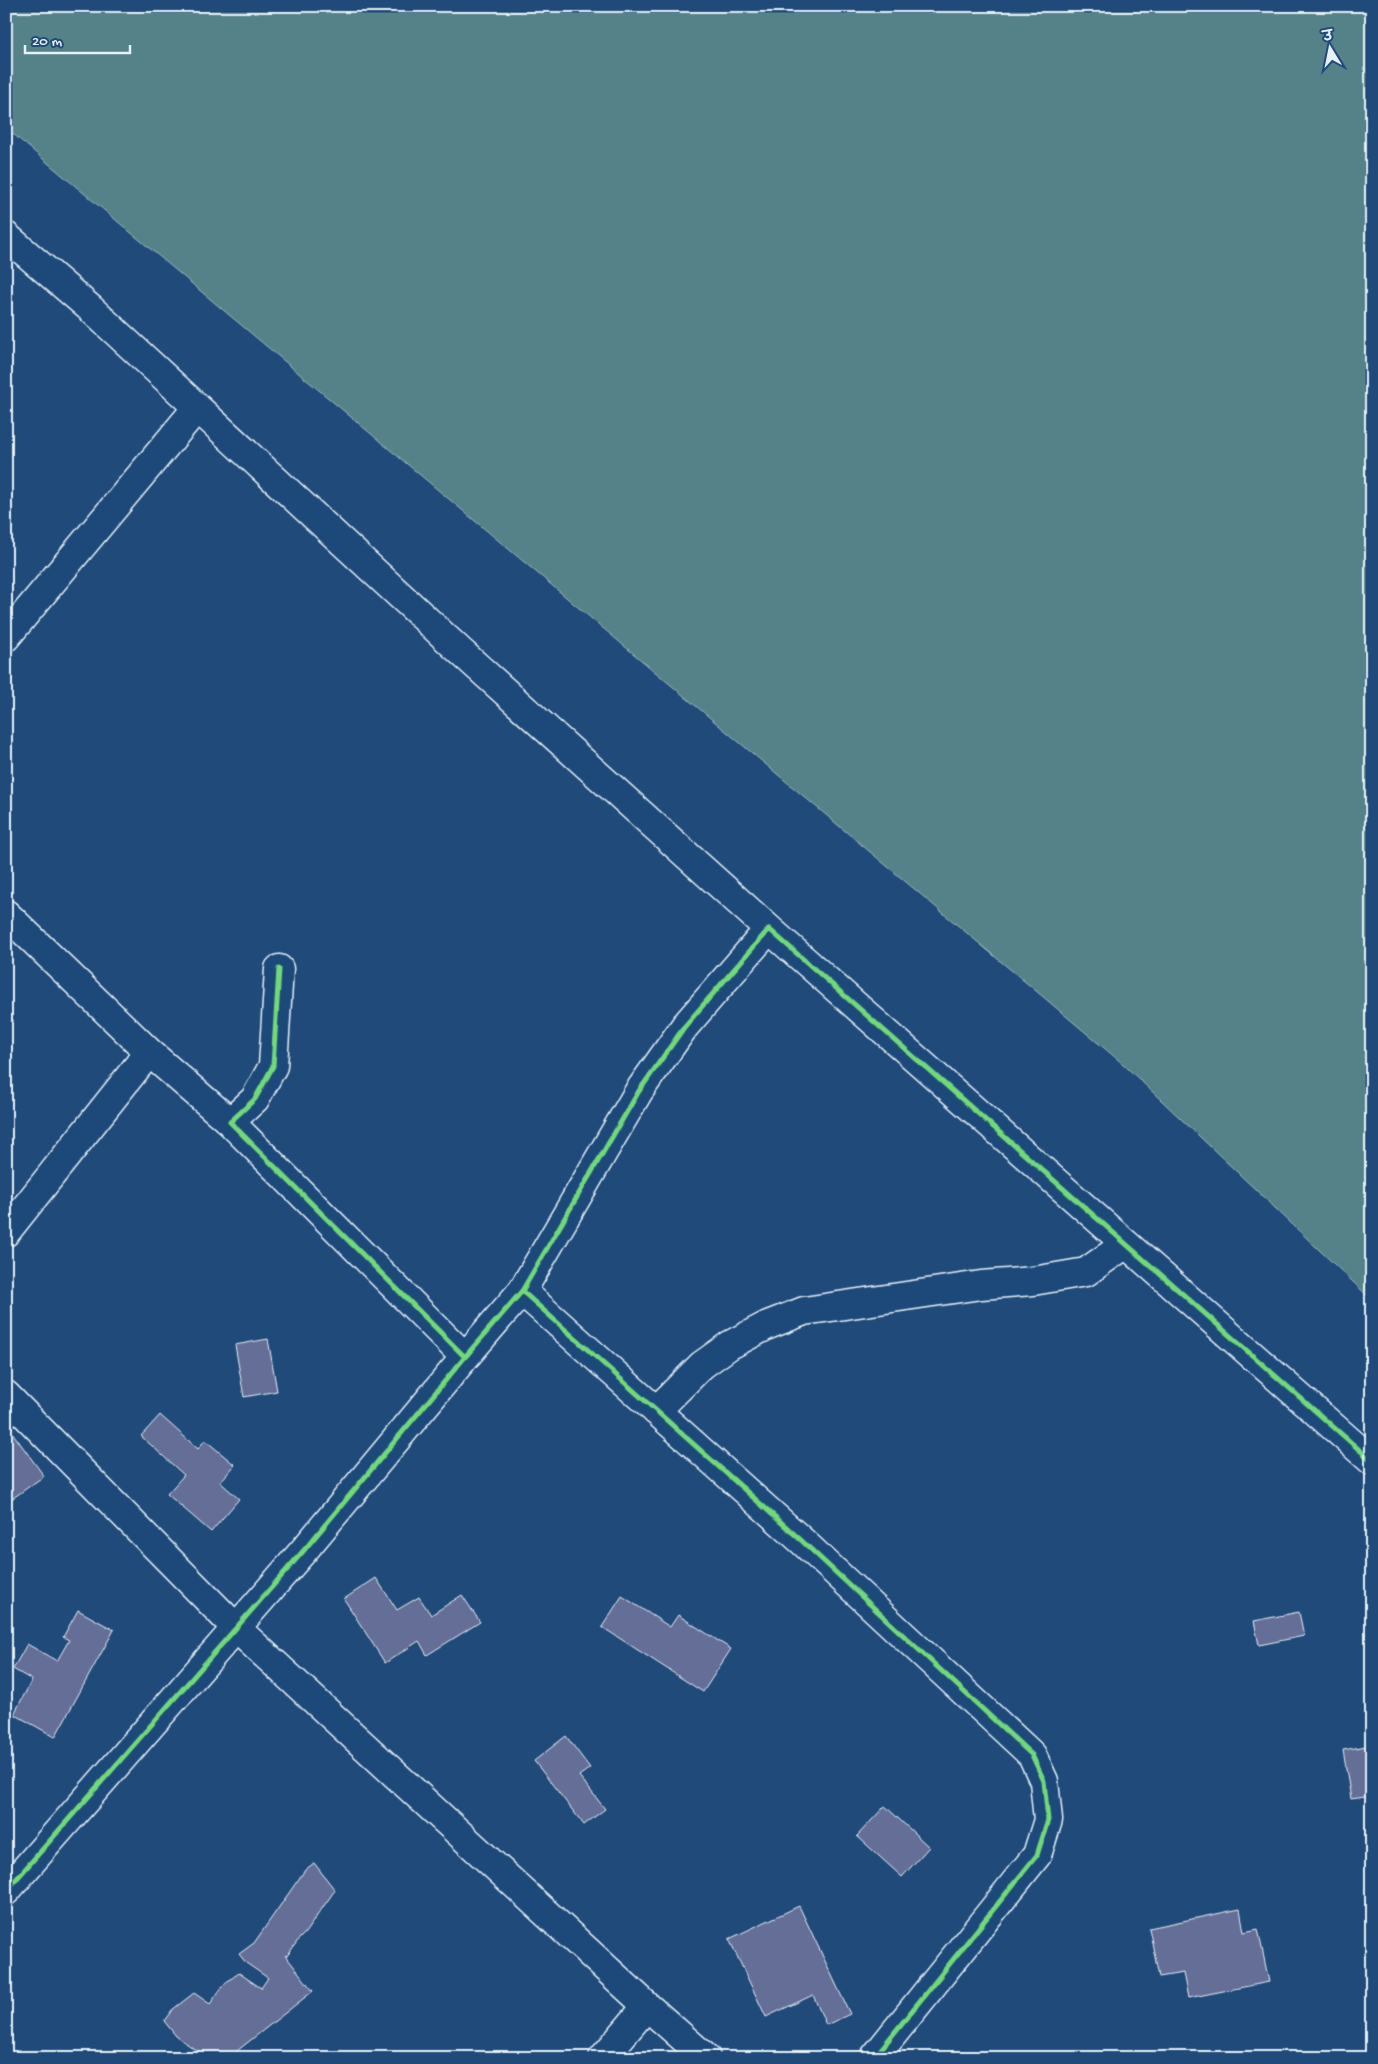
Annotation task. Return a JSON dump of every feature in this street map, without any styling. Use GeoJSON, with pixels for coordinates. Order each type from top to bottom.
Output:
{"type":"FeatureCollection","features":[{"type":"Feature","properties":{"kind":"street"},"geometry":{"type":"LineString","coordinates":[[6,236],[91,309],[468,658],[769,929],[1372,1461]]}},
{"type":"Feature","properties":{"kind":"street"},"geometry":{"type":"LineString","coordinates":[[6,638],[196,408]]}},
{"type":"Feature","properties":{"kind":"street"},"geometry":{"type":"LineString","coordinates":[[6,914],[149,1052],[230,1122],[465,1357]]}},
{"type":"Feature","properties":{"kind":"street"},"geometry":{"type":"LineString","coordinates":[[6,1891],[305,1549],[522,1291],[640,1091],[686,1026],[769,929]]}},
{"type":"Feature","properties":{"kind":"street"},"geometry":{"type":"LineString","coordinates":[[230,1122],[255,1099],[273,1066],[279,969]]}},
{"type":"Feature","properties":{"kind":"street"},"geometry":{"type":"LineString","coordinates":[[6,1232],[149,1052]]}},
{"type":"Feature","properties":{"kind":"street"},"geometry":{"type":"LineString","coordinates":[[656,1411],[702,1365],[730,1345],[768,1325],[804,1311],[981,1284],[1034,1281],[1086,1272],[1126,1244]]}},
{"type":"Feature","properties":{"kind":"street"},"geometry":{"type":"LineString","coordinates":[[522,1291],[802,1541],[1032,1755],[1044,1780],[1048,1820],[1037,1855],[874,2058]]}},
{"type":"Feature","properties":{"kind":"street"},"geometry":{"type":"LineString","coordinates":[[6,1396],[236,1628],[706,2058]]}},
{"type":"Feature","properties":{"kind":"street"},"geometry":{"type":"LineString","coordinates":[[603,2058],[647,2006]]}},
{"type":"Feature","properties":{"kind":"green space"},"geometry":{"type":"Polygon","coordinates":[[[6,6],[1372,6],[1372,1300],[1122,1063],[6,128],[6,6]]]}},
{"type":"Feature","properties":{"kind":"building"},"geometry":{"type":"Polygon","coordinates":[[[268,1339],[277,1391],[244,1397],[235,1345],[268,1339]]]}},
{"type":"Feature","properties":{"kind":"building"},"geometry":{"type":"Polygon","coordinates":[[[160,1415],[198,1449],[205,1440],[235,1465],[220,1482],[239,1499],[211,1532],[167,1494],[184,1475],[141,1436],[160,1415]]]}},
{"type":"Feature","properties":{"kind":"building"},"geometry":{"type":"Polygon","coordinates":[[[6,1424],[44,1476],[6,1503],[6,1424]]]}},
{"type":"Feature","properties":{"kind":"building"},"geometry":{"type":"Polygon","coordinates":[[[376,1578],[397,1610],[419,1597],[431,1615],[462,1595],[480,1622],[427,1655],[419,1641],[385,1663],[344,1599],[376,1578]]]}},
{"type":"Feature","properties":{"kind":"building"},"geometry":{"type":"Polygon","coordinates":[[[622,1596],[670,1627],[678,1615],[731,1649],[703,1692],[602,1627],[622,1596]]]}},
{"type":"Feature","properties":{"kind":"building"},"geometry":{"type":"Polygon","coordinates":[[[78,1610],[114,1630],[55,1737],[14,1714],[32,1680],[13,1669],[27,1644],[57,1661],[69,1640],[63,1637],[78,1610]]]}},
{"type":"Feature","properties":{"kind":"building"},"geometry":{"type":"Polygon","coordinates":[[[1299,1612],[1304,1636],[1259,1645],[1254,1621],[1299,1612]]]}},
{"type":"Feature","properties":{"kind":"building"},"geometry":{"type":"Polygon","coordinates":[[[566,1736],[590,1768],[579,1776],[605,1809],[584,1825],[534,1761],[566,1736]]]}},
{"type":"Feature","properties":{"kind":"building"},"geometry":{"type":"Polygon","coordinates":[[[1372,1745],[1372,1796],[1351,1799],[1343,1750],[1372,1745]]]}},
{"type":"Feature","properties":{"kind":"building"},"geometry":{"type":"Polygon","coordinates":[[[885,1806],[929,1847],[902,1877],[857,1836],[885,1806]]]}},
{"type":"Feature","properties":{"kind":"building"},"geometry":{"type":"Polygon","coordinates":[[[314,1863],[335,1890],[305,1933],[287,1956],[285,1955],[313,1991],[228,2058],[207,2058],[176,2036],[164,2021],[172,2010],[194,1993],[210,2004],[225,1983],[239,1973],[261,1988],[268,1978],[246,1963],[239,1954],[254,1943],[305,1870],[314,1863]]]}},
{"type":"Feature","properties":{"kind":"building"},"geometry":{"type":"Polygon","coordinates":[[[799,1906],[850,2014],[826,2025],[813,1995],[766,2017],[729,1939],[799,1906]]]}},
{"type":"Feature","properties":{"kind":"building"},"geometry":{"type":"Polygon","coordinates":[[[1240,1909],[1244,1932],[1258,1929],[1269,1982],[1188,1998],[1183,1973],[1159,1977],[1149,1928],[1240,1909]]]}},
{"type":"Feature","properties":{"kind":"cycle path"},"geometry":{"type":"LineString","coordinates":[[465,1357],[522,1291],[639,1091],[685,1026],[769,929],[1372,1461]]}},
{"type":"Feature","properties":{"kind":"cycle path"},"geometry":{"type":"LineString","coordinates":[[6,1891],[305,1549],[465,1357],[230,1122],[255,1099],[273,1066],[279,969]]}},
{"type":"Feature","properties":{"kind":"cycle path"},"geometry":{"type":"LineString","coordinates":[[522,1291],[802,1541],[1032,1755],[1044,1781],[1048,1820],[1037,1855],[874,2058]]}}]}
